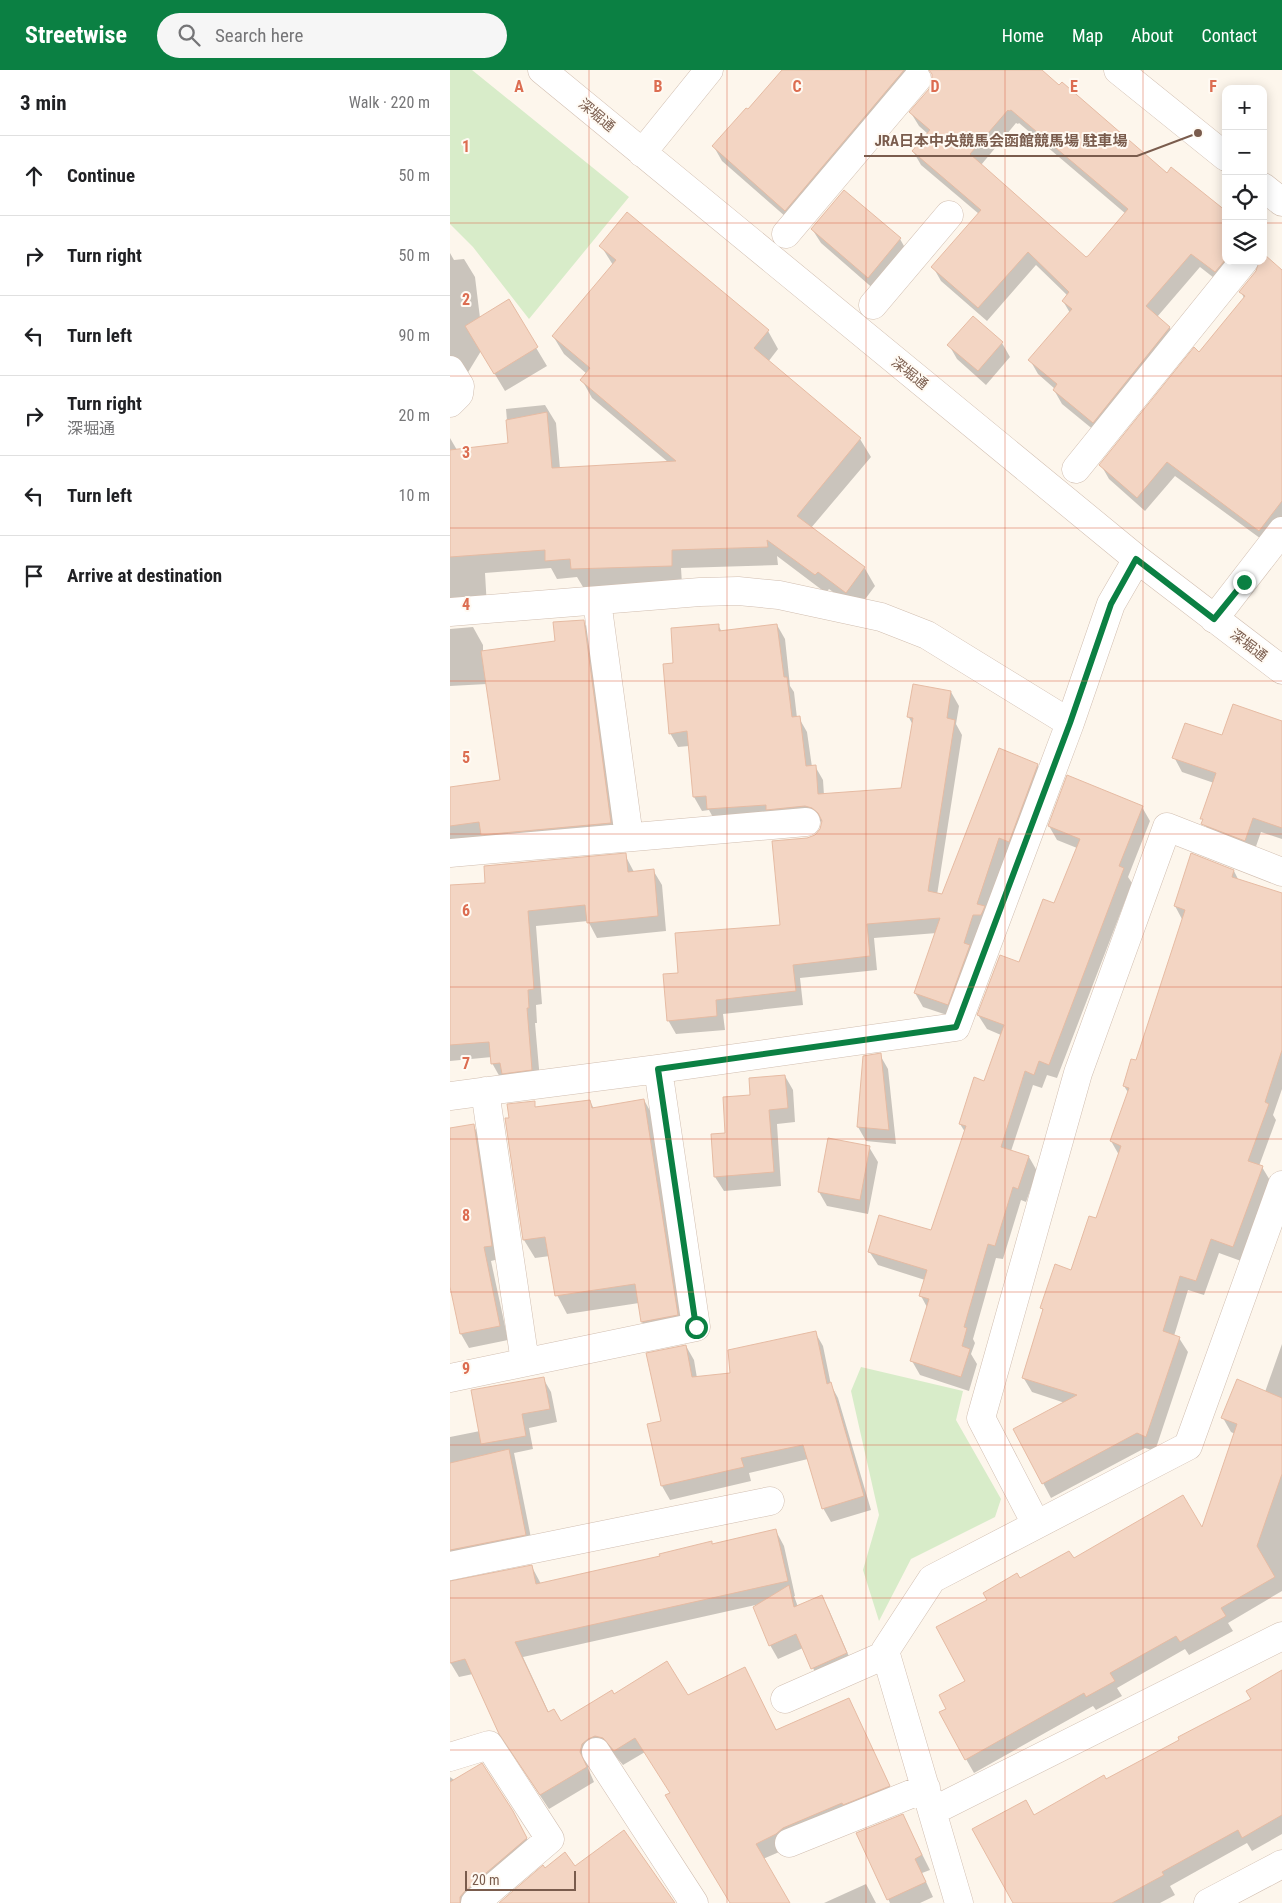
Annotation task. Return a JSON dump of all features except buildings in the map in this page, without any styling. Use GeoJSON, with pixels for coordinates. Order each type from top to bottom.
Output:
{"type":"FeatureCollection","features":[{"type":"Feature","properties":{"kind":"street","name":"深堀通"},"geometry":{"type":"LineString","coordinates":[[542,70],[570,78],[642,153],[1136,559],[1282,670]]}},
{"type":"Feature","properties":{"kind":"street"},"geometry":{"type":"LineString","coordinates":[[642,153],[709,70]]}},
{"type":"Feature","properties":{"kind":"street"},"geometry":{"type":"LineString","coordinates":[[1118,70],[1222,154]]}},
{"type":"Feature","properties":{"kind":"street"},"geometry":{"type":"LineString","coordinates":[[786,234],[917,79]]}},
{"type":"Feature","properties":{"kind":"street"},"geometry":{"type":"LineString","coordinates":[[1267,190],[1282,202]]}},
{"type":"Feature","properties":{"kind":"street"},"geometry":{"type":"LineString","coordinates":[[873,305],[949,215]]}},
{"type":"Feature","properties":{"kind":"street"},"geometry":{"type":"LineString","coordinates":[[1076,469],[1241,265]]}},
{"type":"Feature","properties":{"kind":"street"},"geometry":{"type":"LineString","coordinates":[[450,370],[460,386],[459,394],[450,403]]}},
{"type":"Feature","properties":{"kind":"street"},"geometry":{"type":"LineString","coordinates":[[1214,619],[1282,530]]}},
{"type":"Feature","properties":{"kind":"street"},"geometry":{"type":"LineString","coordinates":[[450,1096],[956,1027],[1070,723],[1111,604],[1136,559]]}},
{"type":"Feature","properties":{"kind":"street"},"geometry":{"type":"LineString","coordinates":[[450,612],[700,592],[738,591],[778,595],[881,617],[927,635],[1070,723]]}},
{"type":"Feature","properties":{"kind":"street"},"geometry":{"type":"LineString","coordinates":[[596,601],[629,837]]}},
{"type":"Feature","properties":{"kind":"street"},"geometry":{"type":"LineString","coordinates":[[450,853],[806,822]]}},
{"type":"Feature","properties":{"kind":"street"},"geometry":{"type":"LineString","coordinates":[[1036,1524],[981,1418],[1078,1073],[1167,827],[1282,872]]}},
{"type":"Feature","properties":{"kind":"street"},"geometry":{"type":"LineString","coordinates":[[450,1378],[696,1327],[658,1069]]}},
{"type":"Feature","properties":{"kind":"street"},"geometry":{"type":"LineString","coordinates":[[486,1091],[525,1362]]}},
{"type":"Feature","properties":{"kind":"street"},"geometry":{"type":"LineString","coordinates":[[959,1903],[885,1651],[932,1578],[1188,1446],[1282,1185]]}},
{"type":"Feature","properties":{"kind":"street"},"geometry":{"type":"LineString","coordinates":[[450,1566],[770,1501]]}},
{"type":"Feature","properties":{"kind":"street"},"geometry":{"type":"LineString","coordinates":[[789,1843],[930,1799],[1282,1636]]}},
{"type":"Feature","properties":{"kind":"street"},"geometry":{"type":"LineString","coordinates":[[785,1699],[885,1655]]}},
{"type":"Feature","properties":{"kind":"street"},"geometry":{"type":"LineString","coordinates":[[450,1758],[489,1744],[550,1838],[475,1903]]}},
{"type":"Feature","properties":{"kind":"street"},"geometry":{"type":"LineString","coordinates":[[596,1752],[694,1903]]}},
{"type":"Feature","properties":{"kind":"street"},"geometry":{"type":"LineString","coordinates":[[1208,1903],[1282,1864]]}},
{"type":"Feature","properties":{"kind":"green space"},"geometry":{"type":"Polygon","coordinates":[[[450,70],[472,70],[629,197],[529,319],[473,247],[450,224],[450,70]]]}},
{"type":"Feature","properties":{"kind":"green space"},"geometry":{"type":"Polygon","coordinates":[[[861,1367],[963,1391],[956,1420],[1001,1499],[995,1517],[911,1559],[879,1621],[863,1570],[879,1515],[851,1391],[861,1367]]]}},
{"type":"Feature","properties":{"kind":"place","name":"JRA日本中央競馬会函館競馬場 駐車場"},"geometry":{"type":"Point","coordinates":[1198,133]}},
{"type":"Feature","properties":{"kind":"route"},"geometry":{"type":"LineString","coordinates":[[696,1327],[658,1069],[956,1027],[1070,723],[1111,604],[1136,559],[1214,619],[1244,582]]}}]}
